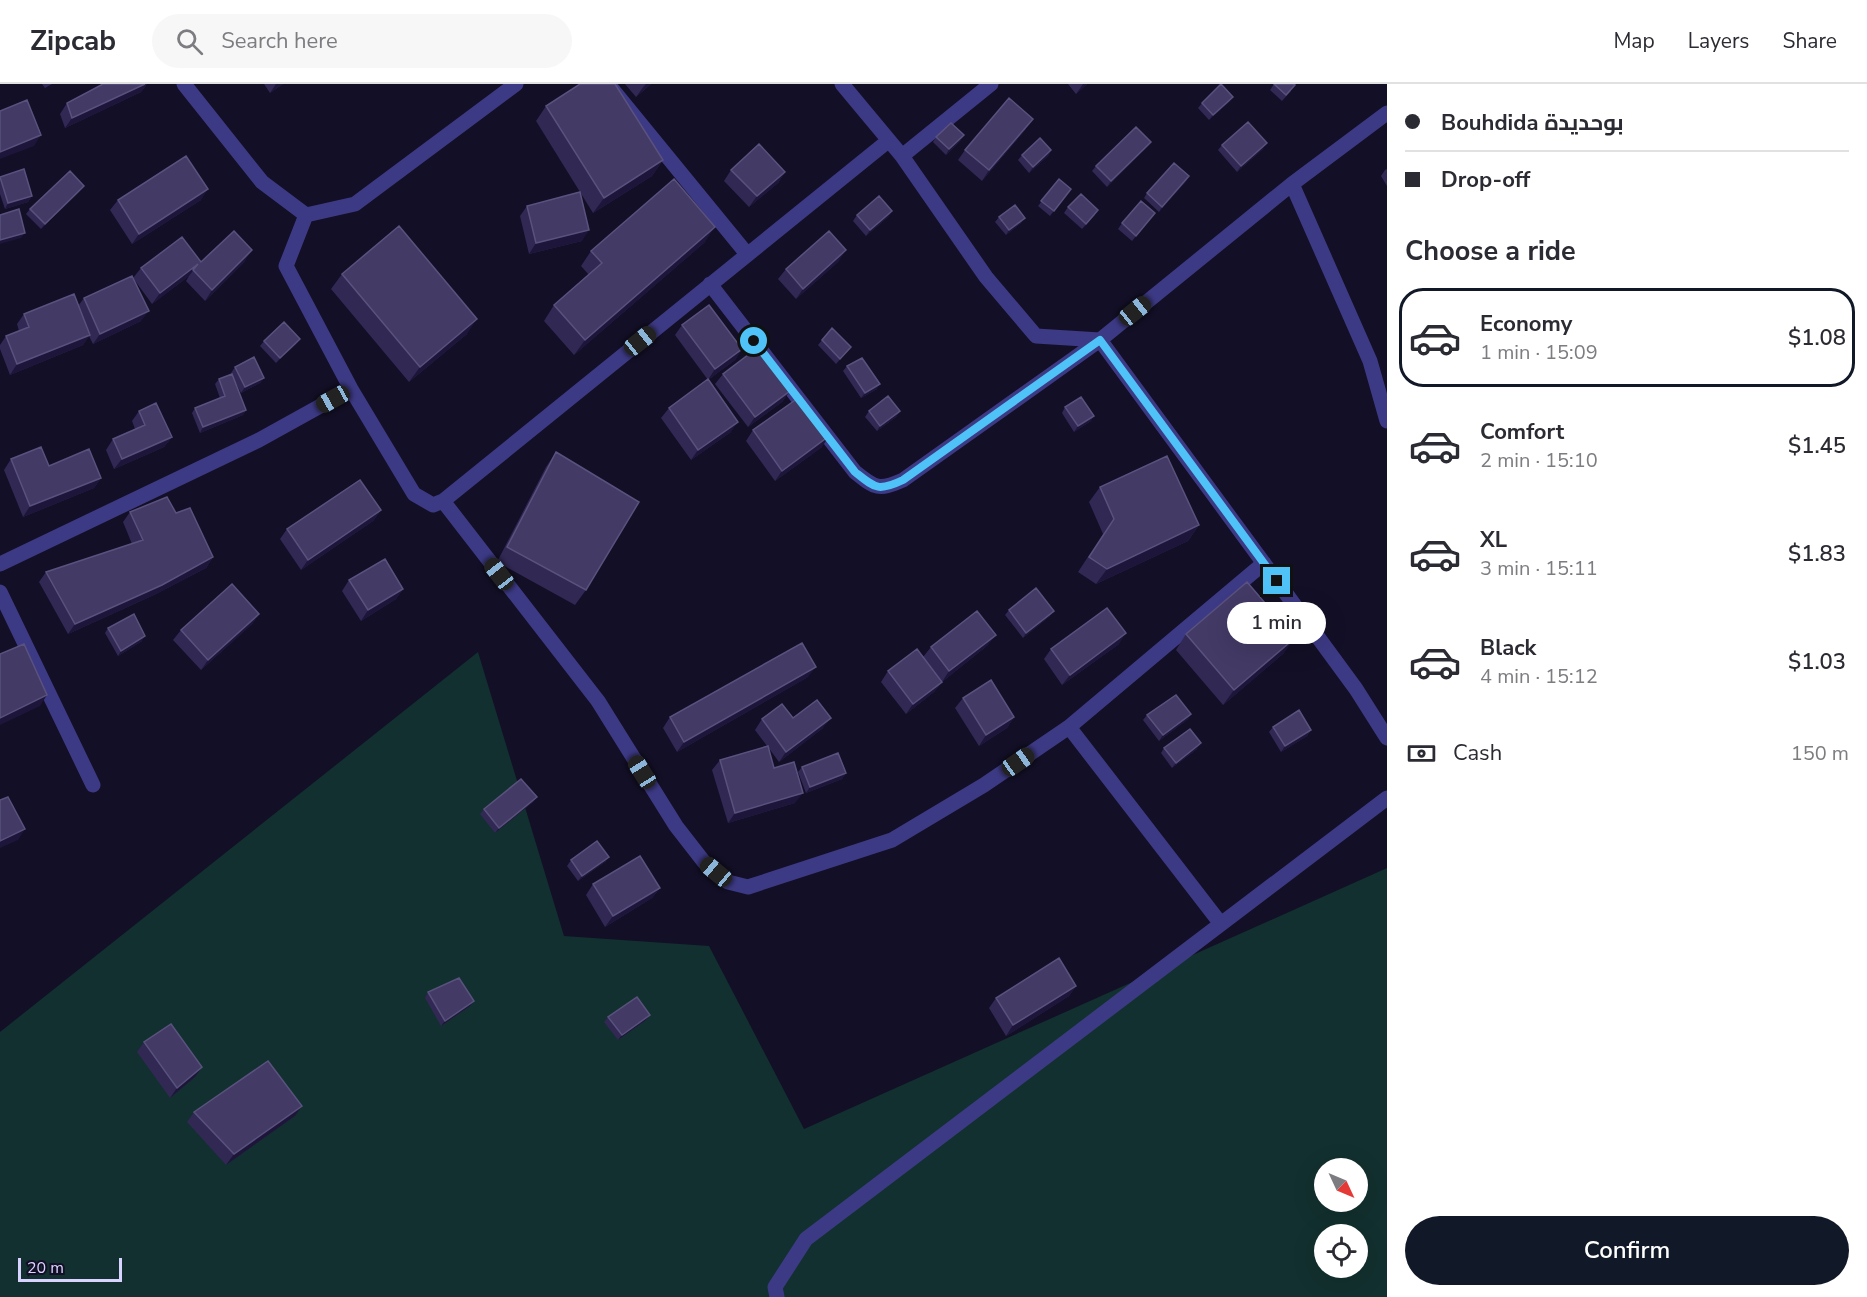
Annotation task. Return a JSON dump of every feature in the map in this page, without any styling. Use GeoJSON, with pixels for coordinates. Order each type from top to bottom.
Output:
{"type":"FeatureCollection","features":[{"type":"Feature","properties":{"kind":"street"},"geometry":{"type":"LineString","coordinates":[[184,84],[262,182],[306,215],[355,204],[516,84]]}},
{"type":"Feature","properties":{"kind":"street"},"geometry":{"type":"LineString","coordinates":[[608,84],[747,254]]}},
{"type":"Feature","properties":{"kind":"street"},"geometry":{"type":"LineString","coordinates":[[842,84],[902,156],[986,277],[1036,336],[1100,340]]}},
{"type":"Feature","properties":{"kind":"street"},"geometry":{"type":"LineString","coordinates":[[902,156],[991,84]]}},
{"type":"Feature","properties":{"kind":"street"},"geometry":{"type":"LineString","coordinates":[[710,284],[855,472],[874,487],[889,486],[903,480],[1100,340],[1292,184],[1387,113]]}},
{"type":"Feature","properties":{"kind":"street"},"geometry":{"type":"LineString","coordinates":[[306,215],[286,267],[351,389],[414,494],[433,505],[443,501],[888,141]]}},
{"type":"Feature","properties":{"kind":"street"},"geometry":{"type":"LineString","coordinates":[[1292,184],[1370,362],[1387,421]]}},
{"type":"Feature","properties":{"kind":"street"},"geometry":{"type":"LineString","coordinates":[[1100,340],[1356,690],[1387,738]]}},
{"type":"Feature","properties":{"kind":"street"},"geometry":{"type":"LineString","coordinates":[[0,564],[259,440],[351,389]]}},
{"type":"Feature","properties":{"kind":"street"},"geometry":{"type":"LineString","coordinates":[[443,501],[598,701],[676,826],[704,862],[728,882],[748,887],[892,840],[984,785],[1069,727],[1264,563]]}},
{"type":"Feature","properties":{"kind":"street"},"geometry":{"type":"LineString","coordinates":[[0,592],[93,785]]}},
{"type":"Feature","properties":{"kind":"street"},"geometry":{"type":"LineString","coordinates":[[1069,727],[1221,924]]}},
{"type":"Feature","properties":{"kind":"street"},"geometry":{"type":"LineString","coordinates":[[777,1297],[775,1287],[806,1239],[1387,798]]}},
{"type":"Feature","properties":{"kind":"green space"},"geometry":{"type":"Polygon","coordinates":[[[478,652],[564,936],[709,946],[804,1129],[1387,868],[1387,1297],[0,1297],[0,1032],[478,652]]]}},
{"type":"Feature","properties":{"kind":"building"},"geometry":{"type":"Polygon","coordinates":[[[103,84],[145,84],[72,118],[67,103],[103,84]]]}},
{"type":"Feature","properties":{"kind":"building"},"geometry":{"type":"Polygon","coordinates":[[[580,84],[615,84],[663,160],[604,198],[546,106],[580,84]]]}},
{"type":"Feature","properties":{"kind":"building"},"geometry":{"type":"Polygon","coordinates":[[[1221,84],[1233,97],[1213,115],[1202,103],[1221,84]]]}},
{"type":"Feature","properties":{"kind":"building"},"geometry":{"type":"Polygon","coordinates":[[[1274,84],[1293,84],[1295,85],[1286,95],[1274,84]]]}},
{"type":"Feature","properties":{"kind":"building"},"geometry":{"type":"Polygon","coordinates":[[[1009,98],[1033,119],[989,170],[965,150],[1009,98]]]}},
{"type":"Feature","properties":{"kind":"building"},"geometry":{"type":"Polygon","coordinates":[[[27,100],[41,135],[0,152],[0,111],[27,100]]]}},
{"type":"Feature","properties":{"kind":"building"},"geometry":{"type":"Polygon","coordinates":[[[1248,122],[1267,143],[1241,166],[1222,145],[1248,122]]]}},
{"type":"Feature","properties":{"kind":"building"},"geometry":{"type":"Polygon","coordinates":[[[951,123],[964,135],[949,149],[936,137],[951,123]]]}},
{"type":"Feature","properties":{"kind":"building"},"geometry":{"type":"Polygon","coordinates":[[[1136,127],[1151,142],[1111,181],[1096,166],[1136,127]]]}},
{"type":"Feature","properties":{"kind":"building"},"geometry":{"type":"Polygon","coordinates":[[[1040,138],[1051,150],[1033,167],[1022,155],[1040,138]]]}},
{"type":"Feature","properties":{"kind":"building"},"geometry":{"type":"Polygon","coordinates":[[[759,144],[785,172],[757,196],[731,170],[759,144]]]}},
{"type":"Feature","properties":{"kind":"building"},"geometry":{"type":"Polygon","coordinates":[[[186,156],[208,189],[139,234],[118,200],[186,156]]]}},
{"type":"Feature","properties":{"kind":"building"},"geometry":{"type":"Polygon","coordinates":[[[1174,163],[1189,176],[1162,207],[1147,193],[1174,163]]]}},
{"type":"Feature","properties":{"kind":"building"},"geometry":{"type":"Polygon","coordinates":[[[24,169],[32,196],[8,203],[0,177],[24,169]]]}},
{"type":"Feature","properties":{"kind":"building"},"geometry":{"type":"Polygon","coordinates":[[[70,171],[84,186],[45,224],[30,209],[70,171]]]}},
{"type":"Feature","properties":{"kind":"building"},"geometry":{"type":"Polygon","coordinates":[[[674,179],[715,227],[585,340],[554,305],[602,263],[591,251],[674,179]]]}},
{"type":"Feature","properties":{"kind":"building"},"geometry":{"type":"Polygon","coordinates":[[[1059,179],[1071,189],[1054,211],[1041,201],[1059,179]]]}},
{"type":"Feature","properties":{"kind":"building"},"geometry":{"type":"Polygon","coordinates":[[[580,192],[589,230],[536,243],[527,206],[580,192]]]}},
{"type":"Feature","properties":{"kind":"building"},"geometry":{"type":"Polygon","coordinates":[[[1081,194],[1098,210],[1086,224],[1068,207],[1081,194]]]}},
{"type":"Feature","properties":{"kind":"building"},"geometry":{"type":"Polygon","coordinates":[[[879,196],[892,211],[870,230],[857,215],[879,196]]]}},
{"type":"Feature","properties":{"kind":"building"},"geometry":{"type":"Polygon","coordinates":[[[1141,201],[1155,213],[1136,236],[1122,223],[1141,201]]]}},
{"type":"Feature","properties":{"kind":"building"},"geometry":{"type":"Polygon","coordinates":[[[1015,205],[1025,218],[1009,230],[999,217],[1015,205]]]}},
{"type":"Feature","properties":{"kind":"building"},"geometry":{"type":"Polygon","coordinates":[[[19,209],[25,233],[0,240],[0,215],[19,209]]]}},
{"type":"Feature","properties":{"kind":"building"},"geometry":{"type":"Polygon","coordinates":[[[399,226],[477,319],[420,367],[342,274],[399,226]]]}},
{"type":"Feature","properties":{"kind":"building"},"geometry":{"type":"Polygon","coordinates":[[[234,231],[252,250],[212,290],[193,270],[198,264],[160,293],[141,268],[182,237],[201,262],[234,231]]]}},
{"type":"Feature","properties":{"kind":"building"},"geometry":{"type":"Polygon","coordinates":[[[829,231],[846,250],[803,289],[786,269],[829,231]]]}},
{"type":"Feature","properties":{"kind":"building"},"geometry":{"type":"Polygon","coordinates":[[[132,276],[149,311],[100,334],[84,298],[132,276]]]}},
{"type":"Feature","properties":{"kind":"building"},"geometry":{"type":"Polygon","coordinates":[[[74,294],[90,335],[17,364],[6,336],[29,327],[24,314],[74,294]]]}},
{"type":"Feature","properties":{"kind":"building"},"geometry":{"type":"Polygon","coordinates":[[[709,305],[742,349],[715,369],[682,325],[709,305]]]}},
{"type":"Feature","properties":{"kind":"building"},"geometry":{"type":"Polygon","coordinates":[[[284,322],[300,339],[280,358],[264,341],[284,322]]]}},
{"type":"Feature","properties":{"kind":"building"},"geometry":{"type":"Polygon","coordinates":[[[832,328],[851,347],[840,359],[822,340],[832,328]]]}},
{"type":"Feature","properties":{"kind":"building"},"geometry":{"type":"Polygon","coordinates":[[[757,348],[790,391],[755,417],[723,374],[757,348]]]}},
{"type":"Feature","properties":{"kind":"building"},"geometry":{"type":"Polygon","coordinates":[[[254,357],[264,378],[245,387],[235,367],[254,357]]]}},
{"type":"Feature","properties":{"kind":"building"},"geometry":{"type":"Polygon","coordinates":[[[862,358],[880,384],[865,393],[847,366],[862,358]]]}},
{"type":"Feature","properties":{"kind":"building"},"geometry":{"type":"Polygon","coordinates":[[[232,374],[246,410],[203,427],[195,408],[225,396],[219,379],[232,374]]]}},
{"type":"Feature","properties":{"kind":"building"},"geometry":{"type":"Polygon","coordinates":[[[708,379],[738,422],[698,450],[669,408],[708,379]]]}},
{"type":"Feature","properties":{"kind":"building"},"geometry":{"type":"Polygon","coordinates":[[[801,396],[829,436],[782,471],[753,430],[801,396]]]}},
{"type":"Feature","properties":{"kind":"building"},"geometry":{"type":"Polygon","coordinates":[[[888,396],[900,411],[880,426],[869,411],[888,396]]]}},
{"type":"Feature","properties":{"kind":"building"},"geometry":{"type":"Polygon","coordinates":[[[1081,397],[1094,416],[1078,426],[1065,407],[1081,397]]]}},
{"type":"Feature","properties":{"kind":"building"},"geometry":{"type":"Polygon","coordinates":[[[156,403],[172,437],[122,459],[113,439],[145,425],[139,411],[156,403]]]}},
{"type":"Feature","properties":{"kind":"building"},"geometry":{"type":"Polygon","coordinates":[[[41,447],[49,466],[89,449],[101,478],[30,506],[11,459],[41,447]]]}},
{"type":"Feature","properties":{"kind":"building"},"geometry":{"type":"Polygon","coordinates":[[[556,452],[639,502],[586,590],[507,547],[556,452]]]}},
{"type":"Feature","properties":{"kind":"building"},"geometry":{"type":"Polygon","coordinates":[[[1167,456],[1199,525],[1107,569],[1089,557],[1114,519],[1100,487],[1167,456]]]}},
{"type":"Feature","properties":{"kind":"building"},"geometry":{"type":"Polygon","coordinates":[[[360,480],[381,510],[308,560],[287,529],[360,480]]]}},
{"type":"Feature","properties":{"kind":"building"},"geometry":{"type":"Polygon","coordinates":[[[167,497],[176,513],[190,508],[213,557],[162,585],[75,624],[46,572],[143,540],[130,512],[167,497]]]}},
{"type":"Feature","properties":{"kind":"building"},"geometry":{"type":"Polygon","coordinates":[[[385,559],[403,589],[368,610],[349,580],[385,559]]]}},
{"type":"Feature","properties":{"kind":"building"},"geometry":{"type":"Polygon","coordinates":[[[1247,582],[1295,638],[1234,690],[1186,634],[1247,582]]]}},
{"type":"Feature","properties":{"kind":"building"},"geometry":{"type":"Polygon","coordinates":[[[232,584],[259,614],[208,660],[181,630],[232,584]]]}},
{"type":"Feature","properties":{"kind":"building"},"geometry":{"type":"Polygon","coordinates":[[[1036,588],[1054,611],[1026,633],[1009,610],[1036,588]]]}},
{"type":"Feature","properties":{"kind":"building"},"geometry":{"type":"Polygon","coordinates":[[[1107,608],[1126,633],[1070,675],[1051,649],[1107,608]]]}},
{"type":"Feature","properties":{"kind":"building"},"geometry":{"type":"Polygon","coordinates":[[[977,611],[996,635],[949,671],[931,647],[977,611]]]}},
{"type":"Feature","properties":{"kind":"building"},"geometry":{"type":"Polygon","coordinates":[[[134,614],[145,636],[121,651],[108,628],[134,614]]]}},
{"type":"Feature","properties":{"kind":"building"},"geometry":{"type":"Polygon","coordinates":[[[802,643],[816,667],[684,742],[670,717],[802,643]]]}},
{"type":"Feature","properties":{"kind":"building"},"geometry":{"type":"Polygon","coordinates":[[[24,644],[47,695],[0,718],[0,654],[24,644]]]}},
{"type":"Feature","properties":{"kind":"building"},"geometry":{"type":"Polygon","coordinates":[[[917,649],[942,682],[913,704],[888,671],[917,649]]]}},
{"type":"Feature","properties":{"kind":"building"},"geometry":{"type":"Polygon","coordinates":[[[991,680],[1014,717],[986,735],[963,698],[991,680]]]}},
{"type":"Feature","properties":{"kind":"building"},"geometry":{"type":"Polygon","coordinates":[[[1176,695],[1191,714],[1163,735],[1147,715],[1176,695]]]}},
{"type":"Feature","properties":{"kind":"building"},"geometry":{"type":"Polygon","coordinates":[[[817,700],[831,718],[786,752],[762,719],[782,704],[793,718],[817,700]]]}},
{"type":"Feature","properties":{"kind":"building"},"geometry":{"type":"Polygon","coordinates":[[[1299,710],[1311,730],[1285,746],[1273,727],[1299,710]]]}},
{"type":"Feature","properties":{"kind":"building"},"geometry":{"type":"Polygon","coordinates":[[[1190,729],[1201,743],[1176,763],[1164,748],[1190,729]]]}},
{"type":"Feature","properties":{"kind":"building"},"geometry":{"type":"Polygon","coordinates":[[[768,746],[774,768],[794,762],[803,793],[735,813],[720,760],[768,746]]]}},
{"type":"Feature","properties":{"kind":"building"},"geometry":{"type":"Polygon","coordinates":[[[838,753],[846,773],[810,787],[802,767],[838,753]]]}},
{"type":"Feature","properties":{"kind":"building"},"geometry":{"type":"Polygon","coordinates":[[[521,779],[537,797],[499,828],[484,809],[521,779]]]}},
{"type":"Feature","properties":{"kind":"building"},"geometry":{"type":"Polygon","coordinates":[[[8,797],[25,829],[0,841],[0,800],[8,797]]]}},
{"type":"Feature","properties":{"kind":"building"},"geometry":{"type":"Polygon","coordinates":[[[597,841],[609,857],[582,876],[571,860],[597,841]]]}},
{"type":"Feature","properties":{"kind":"building"},"geometry":{"type":"Polygon","coordinates":[[[640,856],[660,888],[613,916],[593,884],[640,856]]]}},
{"type":"Feature","properties":{"kind":"building"},"geometry":{"type":"Polygon","coordinates":[[[1059,958],[1076,986],[1013,1025],[996,998],[1059,958]]]}},
{"type":"Feature","properties":{"kind":"building"},"geometry":{"type":"Polygon","coordinates":[[[459,978],[474,1001],[445,1021],[428,992],[459,978]]]}},
{"type":"Feature","properties":{"kind":"building"},"geometry":{"type":"Polygon","coordinates":[[[637,997],[650,1015],[622,1035],[608,1017],[637,997]]]}},
{"type":"Feature","properties":{"kind":"building"},"geometry":{"type":"Polygon","coordinates":[[[171,1024],[202,1067],[177,1088],[144,1042],[171,1024]]]}},
{"type":"Feature","properties":{"kind":"building"},"geometry":{"type":"Polygon","coordinates":[[[268,1061],[302,1106],[234,1154],[194,1112],[268,1061]]]}},
{"type":"Feature","properties":{"kind":"route"},"geometry":{"type":"LineString","coordinates":[[754,341],[855,472],[874,487],[889,486],[903,480],[1100,340],[1277,581]]}}]}
